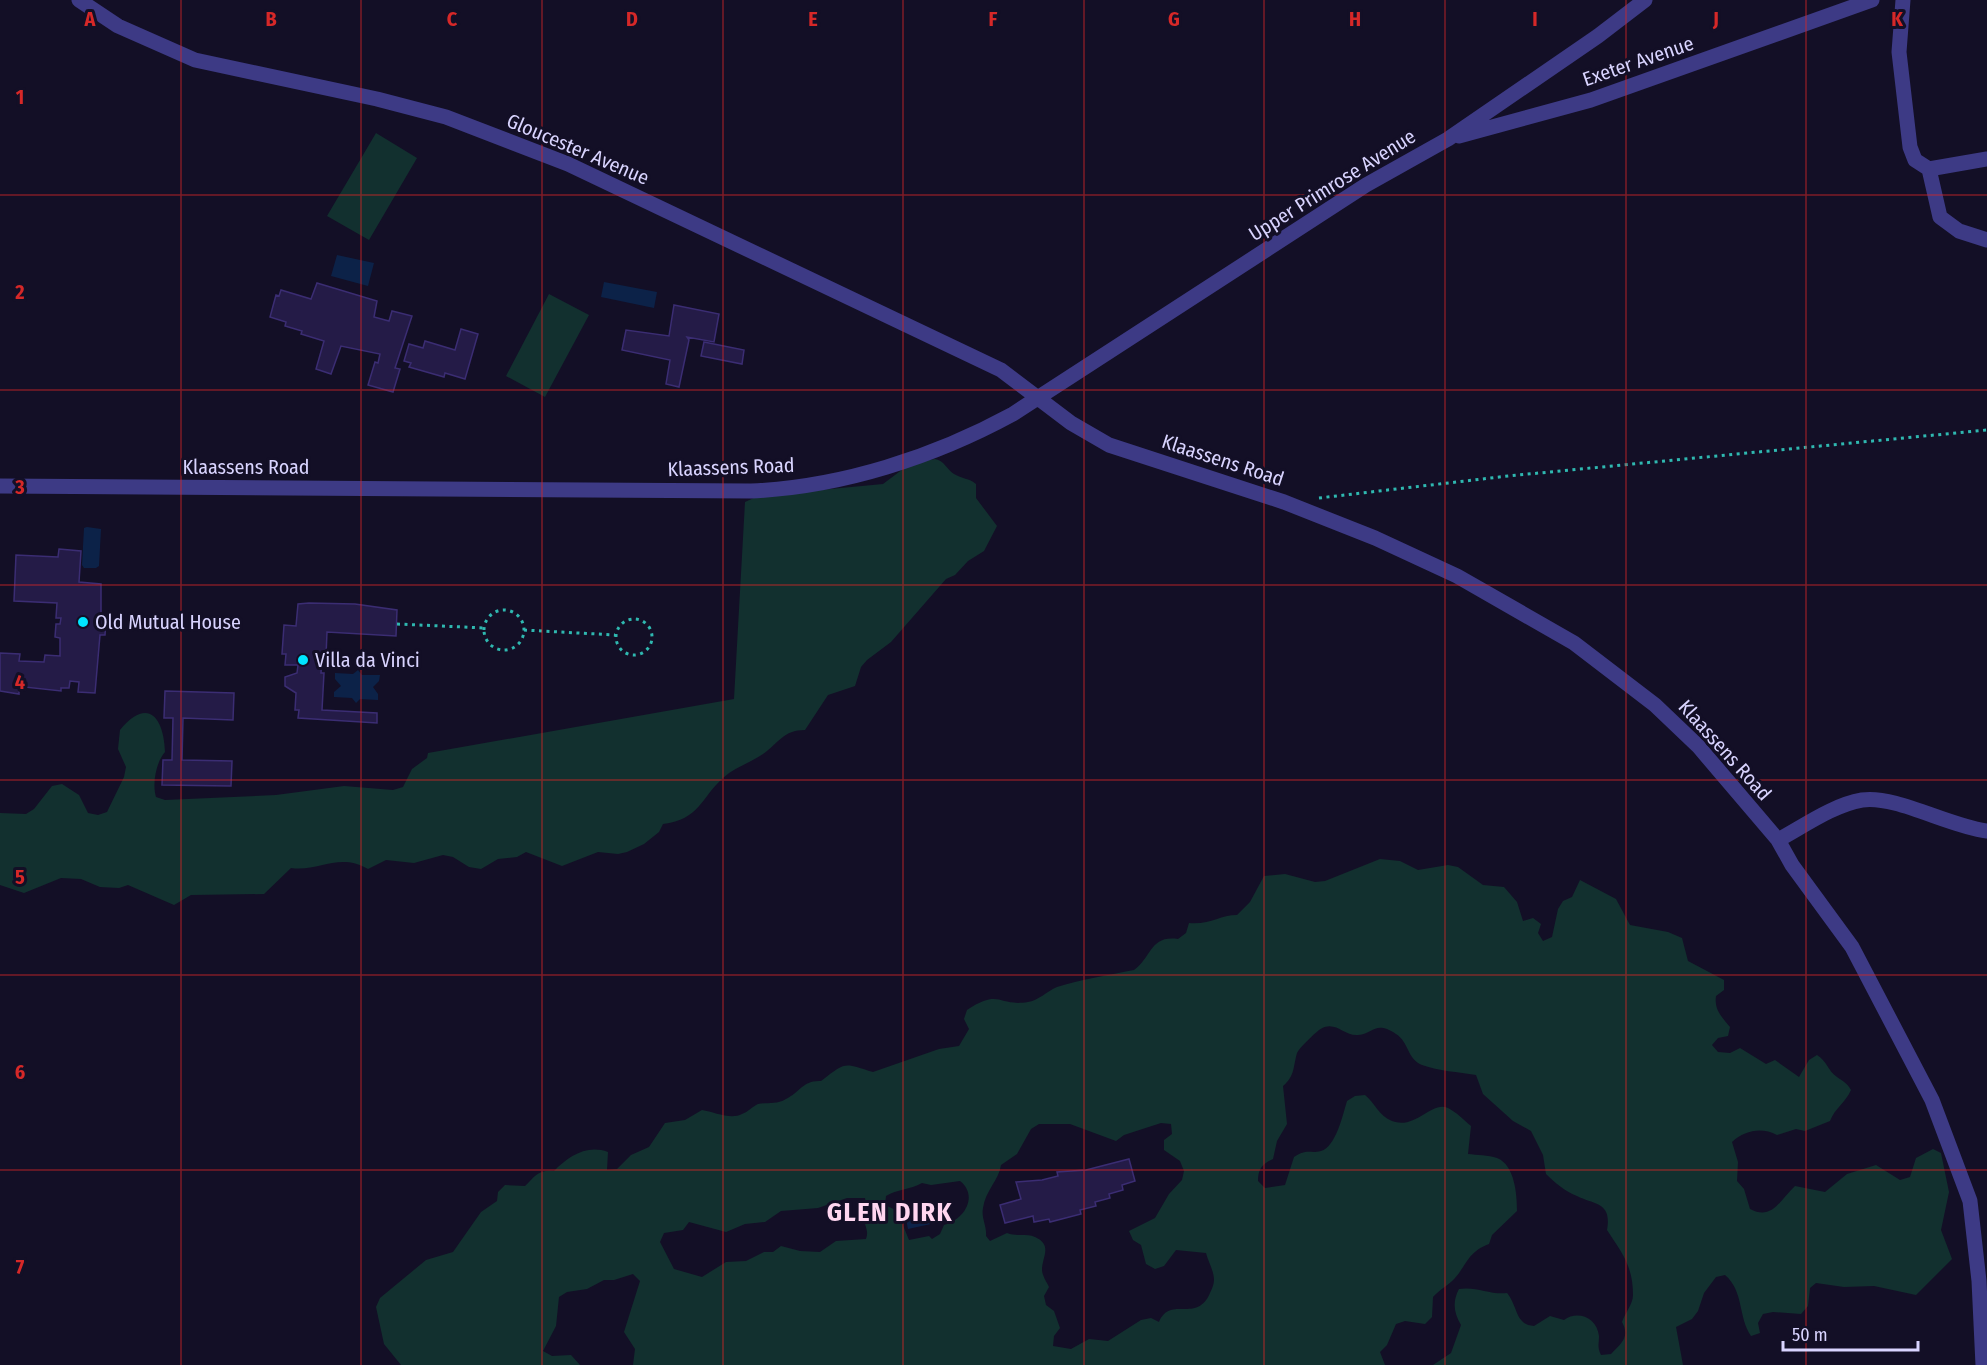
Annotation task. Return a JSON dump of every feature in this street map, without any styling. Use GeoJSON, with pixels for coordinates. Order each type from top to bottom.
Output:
{"type":"FeatureCollection","features":[{"type":"Feature","properties":{"kind":"street","name":"Gloucester Avenue"},"geometry":{"type":"LineString","coordinates":[[79,0],[118,26],[195,60],[377,99],[446,117],[568,164],[986,363],[1015,380],[1038,399]]}},
{"type":"Feature","properties":{"kind":"street","name":"Upper Primrose Avenue"},"geometry":{"type":"LineString","coordinates":[[1038,399],[1366,185],[1448,139],[1598,36],[1645,0]]}},
{"type":"Feature","properties":{"kind":"street","name":"Exeter Avenue"},"geometry":{"type":"LineString","coordinates":[[1448,139],[1591,100],[1872,0]]}},
{"type":"Feature","properties":{"kind":"street"},"geometry":{"type":"LineString","coordinates":[[1903,0],[1899,52],[1907,127],[1915,160],[1929,169],[1987,159]]}},
{"type":"Feature","properties":{"kind":"street"},"geometry":{"type":"LineString","coordinates":[[1929,169],[1940,217],[1959,231],[1987,240]]}},
{"type":"Feature","properties":{"kind":"street","name":"Klaassens Road"},"geometry":{"type":"LineString","coordinates":[[0,486],[790,489],[894,465],[950,445],[985,430],[1038,399],[1071,423],[1109,445],[1284,502],[1376,538],[1457,576],[1574,643],[1656,705],[1698,746],[1778,840],[1792,865],[1852,947],[1932,1100],[1970,1201],[1983,1282],[1983,1365]]}},
{"type":"Feature","properties":{"kind":"street"},"geometry":{"type":"LineString","coordinates":[[1778,840],[1841,807],[1860,800],[1878,799],[1952,824],[1987,831]]}},
{"type":"Feature","properties":{"kind":"path"},"geometry":{"type":"LineString","coordinates":[[1284,502],[1508,476],[1987,430]]}},
{"type":"Feature","properties":{"kind":"path"},"geometry":{"type":"LineString","coordinates":[[505,610],[517,615],[524,630],[520,642],[510,649],[503,650],[488,640],[485,628],[494,613],[505,610]]}},
{"type":"Feature","properties":{"kind":"path"},"geometry":{"type":"LineString","coordinates":[[635,618],[648,624],[653,637],[647,651],[633,656],[620,649],[615,635],[622,623],[635,618]]}},
{"type":"Feature","properties":{"kind":"path"},"geometry":{"type":"LineString","coordinates":[[397,624],[485,628]]}},
{"type":"Feature","properties":{"kind":"path"},"geometry":{"type":"LineString","coordinates":[[524,630],[615,635]]}},
{"type":"Feature","properties":{"kind":"green space"},"geometry":{"type":"Polygon","coordinates":[[[376,133],[417,158],[369,240],[327,216],[376,133]]]}},
{"type":"Feature","properties":{"kind":"green space"},"geometry":{"type":"Polygon","coordinates":[[[549,294],[589,315],[545,397],[506,376],[549,294]]]}},
{"type":"Feature","properties":{"kind":"green space"},"geometry":{"type":"Polygon","coordinates":[[[935,459],[941,461],[954,474],[976,484],[976,498],[997,526],[984,551],[968,561],[955,575],[946,579],[891,642],[867,660],[861,667],[855,686],[828,695],[805,730],[791,732],[763,754],[728,774],[692,813],[685,818],[663,824],[659,832],[644,844],[627,852],[618,854],[598,852],[562,866],[526,852],[517,857],[498,859],[481,869],[469,867],[453,857],[443,855],[414,863],[386,860],[368,869],[358,864],[338,862],[291,868],[264,894],[191,895],[174,905],[128,885],[119,888],[100,887],[81,879],[61,878],[24,893],[0,885],[0,813],[26,814],[34,809],[52,786],[62,784],[79,795],[88,813],[98,815],[107,812],[124,777],[126,767],[118,749],[120,730],[139,714],[146,713],[153,716],[161,729],[165,752],[157,767],[154,786],[156,797],[165,800],[276,795],[344,786],[393,790],[403,787],[412,769],[427,758],[428,753],[734,699],[745,502],[758,496],[883,484],[911,463],[935,459]]]}},
{"type":"Feature","properties":{"kind":"green space"},"geometry":{"type":"Polygon","coordinates":[[[1380,859],[1400,861],[1418,870],[1448,865],[1458,867],[1483,885],[1504,887],[1517,902],[1523,921],[1533,918],[1541,924],[1538,933],[1543,941],[1552,937],[1558,909],[1563,901],[1572,897],[1580,880],[1616,899],[1630,925],[1668,932],[1682,938],[1688,961],[1724,980],[1724,990],[1716,996],[1716,1005],[1730,1027],[1728,1036],[1718,1038],[1712,1045],[1718,1052],[1730,1053],[1740,1048],[1766,1064],[1775,1060],[1799,1077],[1809,1060],[1817,1055],[1851,1090],[1830,1121],[1805,1131],[1796,1129],[1777,1135],[1765,1131],[1748,1132],[1732,1142],[1738,1162],[1737,1181],[1744,1189],[1750,1209],[1758,1212],[1770,1211],[1795,1186],[1825,1192],[1847,1174],[1876,1165],[1900,1180],[1910,1177],[1916,1158],[1933,1149],[1941,1153],[1949,1192],[1941,1230],[1952,1259],[1916,1295],[1874,1286],[1844,1287],[1816,1283],[1810,1288],[1808,1306],[1801,1314],[1773,1312],[1763,1314],[1758,1323],[1760,1333],[1751,1336],[1731,1281],[1725,1275],[1716,1277],[1704,1293],[1698,1311],[1692,1319],[1676,1327],[1683,1365],[1433,1365],[1451,1353],[1461,1325],[1455,1312],[1455,1298],[1459,1289],[1465,1288],[1507,1293],[1520,1319],[1528,1325],[1534,1326],[1550,1316],[1564,1320],[1575,1316],[1586,1317],[1595,1324],[1597,1329],[1601,1355],[1611,1354],[1624,1339],[1625,1332],[1622,1322],[1633,1298],[1629,1268],[1607,1230],[1607,1214],[1604,1209],[1596,1203],[1569,1192],[1546,1174],[1543,1155],[1531,1131],[1513,1121],[1483,1094],[1476,1075],[1422,1065],[1413,1059],[1400,1037],[1389,1030],[1379,1028],[1353,1035],[1330,1026],[1319,1030],[1299,1050],[1292,1075],[1283,1086],[1287,1124],[1277,1141],[1273,1159],[1263,1165],[1260,1170],[1258,1181],[1265,1188],[1285,1185],[1294,1157],[1326,1148],[1335,1137],[1347,1101],[1355,1096],[1365,1095],[1384,1116],[1401,1123],[1416,1119],[1436,1108],[1448,1108],[1471,1126],[1468,1154],[1497,1158],[1508,1167],[1514,1181],[1517,1211],[1492,1235],[1489,1244],[1472,1254],[1455,1278],[1433,1297],[1432,1317],[1425,1324],[1405,1321],[1396,1324],[1387,1345],[1380,1352],[1385,1365],[633,1365],[635,1349],[624,1332],[640,1281],[633,1274],[614,1280],[604,1280],[587,1289],[567,1292],[559,1297],[556,1326],[543,1351],[552,1356],[571,1355],[580,1365],[401,1365],[384,1344],[376,1307],[380,1298],[426,1260],[453,1252],[481,1212],[497,1201],[498,1192],[505,1185],[525,1186],[541,1172],[554,1171],[578,1153],[592,1150],[608,1152],[607,1170],[617,1169],[631,1155],[649,1147],[665,1123],[685,1120],[702,1110],[738,1116],[758,1104],[782,1101],[806,1084],[821,1081],[841,1067],[850,1066],[873,1072],[939,1049],[959,1046],[969,1029],[964,1019],[967,1010],[978,1004],[993,999],[1018,1003],[1032,1001],[1057,987],[1134,970],[1152,948],[1162,940],[1178,939],[1186,933],[1189,923],[1203,923],[1237,915],[1250,902],[1264,876],[1285,874],[1315,882],[1325,881],[1380,859]],[[1161,1123],[1124,1135],[1116,1141],[1070,1124],[1039,1124],[1031,1129],[1017,1154],[1001,1165],[998,1176],[984,1202],[986,1236],[990,1241],[1007,1233],[1032,1236],[1044,1244],[1042,1272],[1049,1287],[1044,1296],[1046,1305],[1054,1311],[1060,1328],[1054,1336],[1053,1346],[1071,1349],[1089,1339],[1108,1341],[1141,1320],[1151,1318],[1159,1322],[1170,1310],[1198,1307],[1205,1302],[1213,1286],[1214,1277],[1206,1253],[1176,1250],[1164,1266],[1155,1269],[1146,1264],[1141,1245],[1133,1240],[1129,1231],[1155,1218],[1169,1194],[1182,1180],[1184,1171],[1180,1161],[1164,1150],[1164,1140],[1172,1134],[1171,1124],[1161,1123]],[[960,1181],[931,1185],[922,1183],[886,1196],[885,1205],[902,1213],[902,1223],[909,1240],[929,1236],[932,1239],[940,1234],[944,1225],[958,1218],[967,1207],[968,1194],[966,1187],[960,1181]],[[847,1198],[818,1208],[781,1211],[765,1222],[745,1224],[726,1232],[689,1222],[683,1230],[664,1233],[660,1242],[674,1269],[702,1277],[726,1262],[746,1261],[764,1252],[773,1252],[781,1246],[800,1251],[820,1252],[836,1241],[866,1239],[865,1198],[847,1198]]]}},
{"type":"Feature","properties":{"kind":"water"},"geometry":{"type":"Polygon","coordinates":[[[337,255],[374,263],[368,286],[331,276],[337,255]]]}},
{"type":"Feature","properties":{"kind":"water"},"geometry":{"type":"Polygon","coordinates":[[[604,282],[657,292],[654,308],[601,297],[604,282]]]}},
{"type":"Feature","properties":{"kind":"water"},"geometry":{"type":"Polygon","coordinates":[[[84,528],[101,529],[99,566],[96,568],[84,568],[82,565],[84,528]]]}},
{"type":"Feature","properties":{"kind":"water"},"geometry":{"type":"Polygon","coordinates":[[[358,670],[362,675],[380,675],[379,681],[373,687],[378,694],[378,700],[360,699],[356,703],[352,698],[334,697],[334,692],[341,686],[335,679],[335,673],[353,674],[358,670]]]}},
{"type":"Feature","properties":{"kind":"water"},"geometry":{"type":"Polygon","coordinates":[[[937,1207],[940,1222],[908,1229],[905,1214],[937,1207]]]}},
{"type":"Feature","properties":{"kind":"building"},"geometry":{"type":"Polygon","coordinates":[[[317,283],[377,301],[374,317],[389,321],[392,311],[412,316],[395,368],[400,369],[393,392],[368,385],[380,354],[341,346],[331,374],[316,369],[324,341],[301,334],[302,331],[285,326],[286,322],[270,317],[276,295],[279,296],[281,290],[311,299],[317,283]]]}},
{"type":"Feature","properties":{"kind":"building"},"geometry":{"type":"Polygon","coordinates":[[[674,305],[719,314],[714,342],[687,337],[689,340],[679,387],[666,384],[670,360],[622,350],[626,330],[669,336],[674,305]]]}},
{"type":"Feature","properties":{"kind":"building"},"geometry":{"type":"Polygon","coordinates":[[[461,329],[478,334],[465,379],[445,373],[444,377],[409,367],[411,363],[404,361],[409,344],[423,348],[425,341],[455,350],[461,329]]]}},
{"type":"Feature","properties":{"kind":"building"},"geometry":{"type":"Polygon","coordinates":[[[704,342],[744,350],[742,364],[701,356],[704,342]]]}},
{"type":"Feature","properties":{"kind":"building","name":"Old Mutual House"},"geometry":{"type":"Polygon","coordinates":[[[59,549],[81,551],[79,582],[101,584],[101,619],[106,619],[105,635],[100,635],[95,693],[78,692],[79,682],[70,681],[69,688],[61,688],[61,691],[25,687],[25,690],[19,690],[19,694],[0,691],[0,653],[20,654],[19,661],[44,662],[45,655],[60,656],[60,638],[55,637],[56,624],[60,624],[61,618],[56,618],[57,603],[14,601],[16,555],[58,557],[59,549]]]}},
{"type":"Feature","properties":{"kind":"building","name":"Villa da Vinci"},"geometry":{"type":"Polygon","coordinates":[[[298,604],[355,604],[397,610],[396,636],[327,632],[326,656],[322,656],[321,673],[324,673],[322,710],[377,713],[377,723],[298,718],[299,710],[295,710],[296,693],[285,686],[285,677],[297,673],[298,665],[285,665],[286,654],[282,654],[284,625],[296,626],[298,604]]]}},
{"type":"Feature","properties":{"kind":"building"},"geometry":{"type":"Polygon","coordinates":[[[165,691],[234,693],[233,720],[183,718],[182,760],[232,761],[231,786],[162,785],[163,760],[172,760],[173,718],[164,718],[165,691]]]}},
{"type":"Feature","properties":{"kind":"building"},"geometry":{"type":"Polygon","coordinates":[[[1129,1159],[1135,1181],[1122,1185],[1123,1190],[1109,1194],[1110,1198],[1095,1202],[1096,1206],[1080,1210],[1081,1214],[1050,1222],[1049,1219],[1034,1222],[1033,1216],[1005,1223],[1000,1205],[1021,1199],[1016,1182],[1042,1180],[1058,1176],[1057,1172],[1086,1170],[1129,1159]]]}},
{"type":"Feature","properties":{"kind":"place","name":"Old Mutual House"},"geometry":{"type":"Point","coordinates":[83,622]}},
{"type":"Feature","properties":{"kind":"place","name":"Villa da Vinci"},"geometry":{"type":"Point","coordinates":[303,660]}},
{"type":"Feature","properties":{"kind":"district","name":"GLEN DIRK"},"geometry":{"type":"Point","coordinates":[890,1212]}}]}
